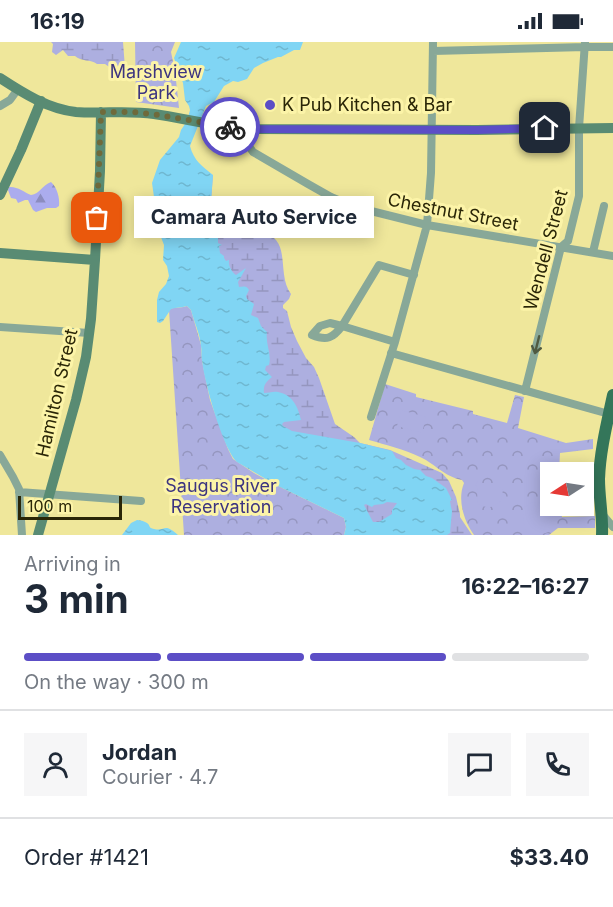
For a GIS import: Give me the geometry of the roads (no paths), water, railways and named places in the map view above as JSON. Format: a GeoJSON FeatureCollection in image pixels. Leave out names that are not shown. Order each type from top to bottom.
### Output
{"type":"FeatureCollection","features":[{"type":"Feature","properties":{"kind":"main road"},"geometry":{"type":"LineString","coordinates":[[0,78],[41,101],[66,110],[144,113],[247,129],[613,128]]}},
{"type":"Feature","properties":{"kind":"main road"},"geometry":{"type":"LineString","coordinates":[[1,189],[21,150],[41,101]]}},
{"type":"Feature","properties":{"kind":"main road","name":"Hamilton Street"},"geometry":{"type":"LineString","coordinates":[[38,535],[76,400],[89,333],[100,171],[101,112]]}},
{"type":"Feature","properties":{"kind":"main road"},"geometry":{"type":"LineString","coordinates":[[0,253],[95,260]]}},
{"type":"Feature","properties":{"kind":"main road"},"geometry":{"type":"LineString","coordinates":[[602,535],[599,480],[601,454],[613,396]]}},
{"type":"Feature","properties":{"kind":"street"},"geometry":{"type":"LineString","coordinates":[[371,417],[395,342],[426,225],[431,173],[433,42]]}},
{"type":"Feature","properties":{"kind":"street"},"geometry":{"type":"LineString","coordinates":[[433,51],[585,44],[613,47]]}},
{"type":"Feature","properties":{"kind":"street","name":"Wendell Street"},"geometry":{"type":"LineString","coordinates":[[525,391],[561,247],[568,241],[579,196],[579,128],[585,44]]}},
{"type":"Feature","properties":{"kind":"street"},"geometry":{"type":"LineString","coordinates":[[0,106],[10,100],[18,89]]}},
{"type":"Feature","properties":{"kind":"street","name":"Chestnut Street"},"geometry":{"type":"LineString","coordinates":[[247,129],[247,142],[251,150],[323,193],[355,207],[426,225],[613,256]]}},
{"type":"Feature","properties":{"kind":"street"},"geometry":{"type":"LineString","coordinates":[[593,252],[604,206]]}},
{"type":"Feature","properties":{"kind":"street"},"geometry":{"type":"LineString","coordinates":[[395,342],[342,326],[379,265],[414,275]]}},
{"type":"Feature","properties":{"kind":"street"},"geometry":{"type":"LineString","coordinates":[[0,327],[89,333]]}},
{"type":"Feature","properties":{"kind":"street"},"geometry":{"type":"LineString","coordinates":[[391,353],[609,414]]}},
{"type":"Feature","properties":{"kind":"street"},"geometry":{"type":"LineString","coordinates":[[0,455],[19,492],[22,535]]}},
{"type":"Feature","properties":{"kind":"street"},"geometry":{"type":"LineString","coordinates":[[19,492],[141,501]]}},
{"type":"Feature","properties":{"kind":"street"},"geometry":{"type":"LineString","coordinates":[[602,514],[613,527]]}},
{"type":"Feature","properties":{"kind":"water"},"geometry":{"type":"Polygon","coordinates":[[[181,42],[303,42],[300,50],[294,50],[263,63],[254,68],[247,79],[233,81],[224,86],[214,102],[206,106],[190,146],[196,159],[213,175],[208,214],[218,237],[218,243],[222,245],[219,246],[220,253],[226,261],[229,260],[232,271],[236,275],[246,268],[238,282],[239,287],[246,287],[249,290],[247,299],[254,304],[251,315],[258,318],[261,326],[267,332],[270,361],[265,370],[272,377],[265,384],[264,393],[276,392],[288,396],[298,411],[301,420],[284,422],[283,426],[292,431],[392,451],[396,458],[406,465],[420,470],[446,488],[452,500],[450,501],[452,511],[450,533],[447,535],[344,535],[346,527],[344,518],[276,485],[237,462],[232,455],[220,430],[210,398],[199,337],[191,310],[187,306],[171,309],[163,321],[157,322],[159,292],[169,276],[163,260],[164,245],[159,232],[152,183],[160,160],[179,137],[190,110],[185,100],[183,83],[174,58],[181,42]],[[387,502],[372,507],[364,505],[373,522],[379,522],[392,514],[397,503],[387,502]]]}},
{"type":"Feature","properties":{"kind":"water"},"geometry":{"type":"Polygon","coordinates":[[[137,520],[146,522],[152,529],[167,528],[178,535],[122,535],[131,523],[137,520]]]}},
{"type":"Feature","properties":{"kind":"place","name":"K Pub Kitchen & Bar"},"geometry":{"type":"Point","coordinates":[270,105]}},
{"type":"Feature","properties":{"kind":"place","name":"Camara Auto Service"},"geometry":{"type":"Point","coordinates":[97,218]}},
{"type":"Feature","properties":{"kind":"park label","name":"Marshview Park"},"geometry":{"type":"Point","coordinates":[156,82]}},
{"type":"Feature","properties":{"kind":"park label","name":"Saugus River Reservation"},"geometry":{"type":"Point","coordinates":[221,496]}}]}
